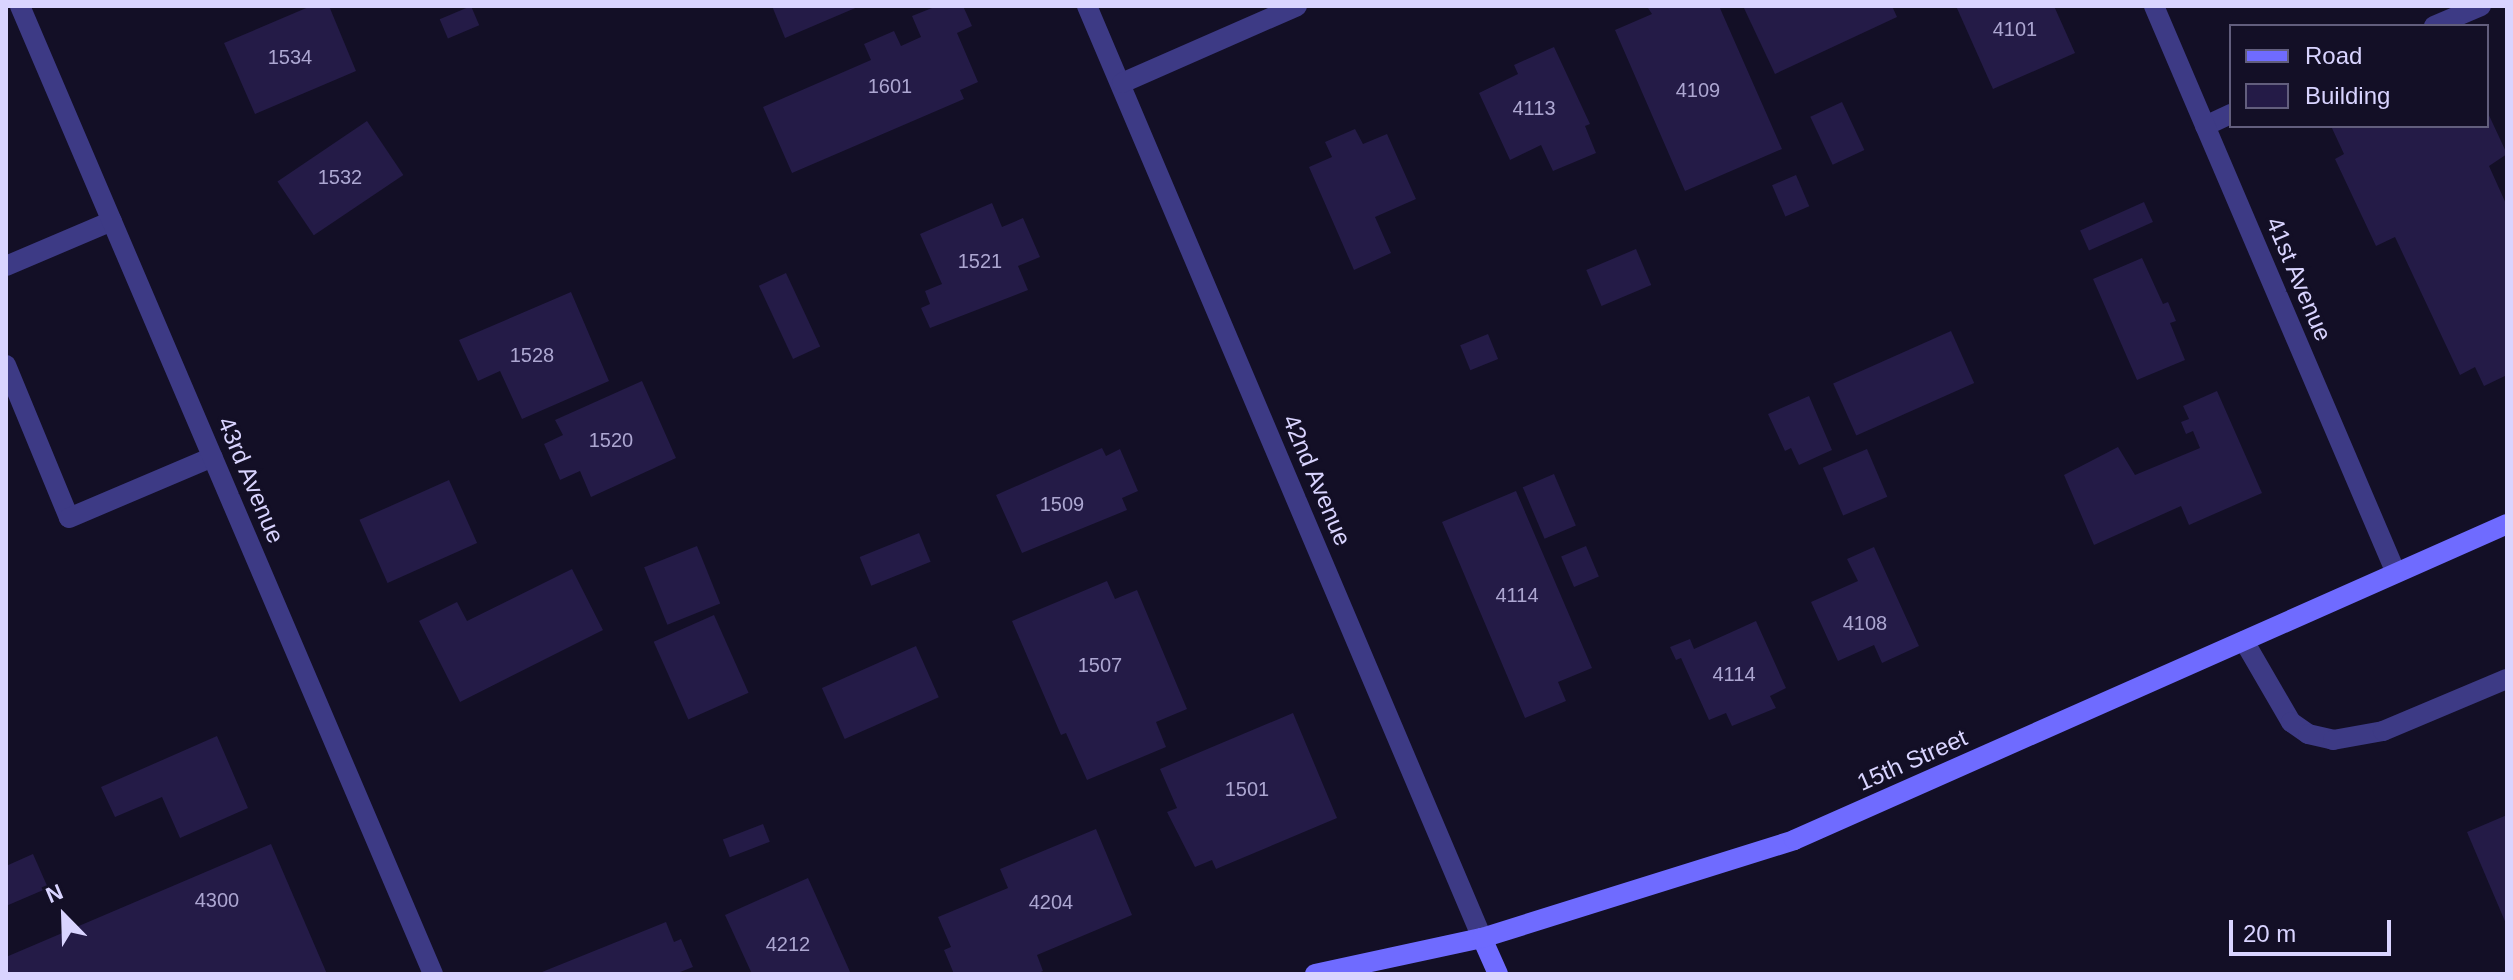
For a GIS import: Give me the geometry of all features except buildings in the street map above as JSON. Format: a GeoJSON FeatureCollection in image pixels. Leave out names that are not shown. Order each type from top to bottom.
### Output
{"type":"FeatureCollection","features":[{"type":"Feature","properties":{"kind":"main road","name":"15th Street"},"geometry":{"type":"LineString","coordinates":[[1315,974],[1482,938],[1794,840],[2507,524]]}},
{"type":"Feature","properties":{"kind":"main road","name":"42nd Avenue"},"geometry":{"type":"LineString","coordinates":[[1482,938],[1498,974]]}},
{"type":"Feature","properties":{"kind":"street","name":"43rd Avenue"},"geometry":{"type":"LineString","coordinates":[[20,6],[433,974]]}},
{"type":"Feature","properties":{"kind":"street","name":"42nd Avenue"},"geometry":{"type":"LineString","coordinates":[[1087,6],[1482,938]]}},
{"type":"Feature","properties":{"kind":"street"},"geometry":{"type":"LineString","coordinates":[[1122,83],[1297,6]]}},
{"type":"Feature","properties":{"kind":"street","name":"41st Avenue"},"geometry":{"type":"LineString","coordinates":[[2154,6],[2396,573]]}},
{"type":"Feature","properties":{"kind":"street"},"geometry":{"type":"LineString","coordinates":[[2439,24],[2481,6]]}},
{"type":"Feature","properties":{"kind":"street"},"geometry":{"type":"LineString","coordinates":[[2205,126],[2229,115]]}},
{"type":"Feature","properties":{"kind":"street"},"geometry":{"type":"LineString","coordinates":[[6,266],[112,221]]}},
{"type":"Feature","properties":{"kind":"street"},"geometry":{"type":"LineString","coordinates":[[6,365],[69,518],[213,457]]}},
{"type":"Feature","properties":{"kind":"street"},"geometry":{"type":"LineString","coordinates":[[2244,641],[2291,722],[2308,734],[2333,740],[2383,731],[2507,679]]}}]}
